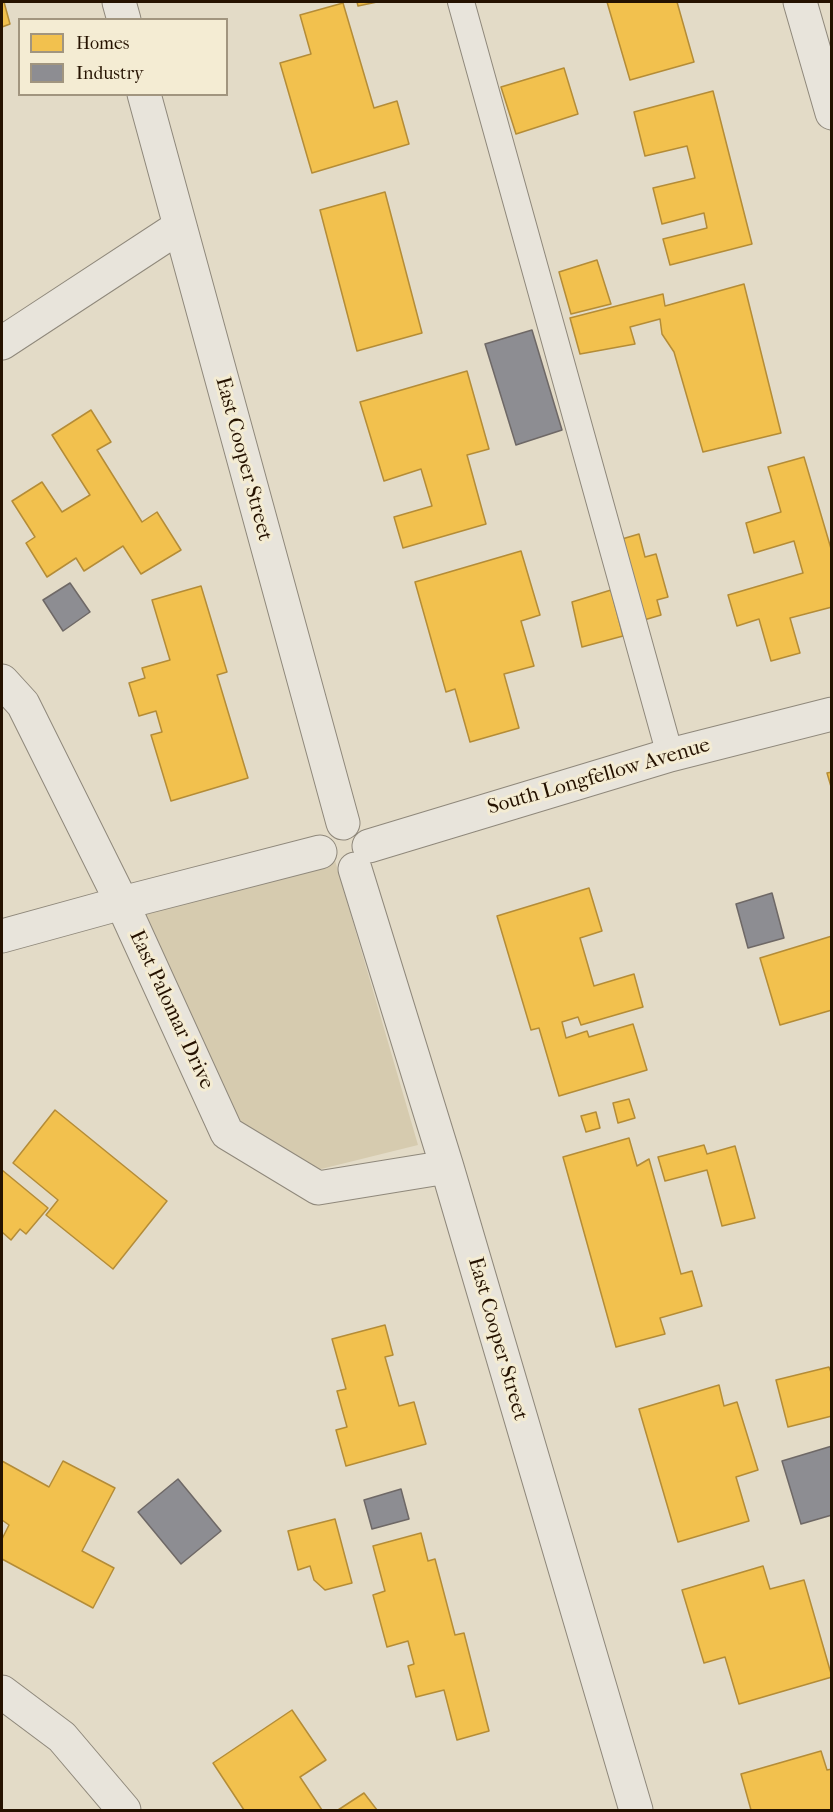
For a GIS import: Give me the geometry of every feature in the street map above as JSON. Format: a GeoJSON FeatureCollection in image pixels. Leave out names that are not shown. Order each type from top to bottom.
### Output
{"type":"FeatureCollection","features":[{"type":"Feature","properties":{"kind":"street"},"geometry":{"type":"LineString","coordinates":[[119,2],[123,18]]}},
{"type":"Feature","properties":{"kind":"street"},"geometry":{"type":"LineString","coordinates":[[800,2],[831,113]]}},
{"type":"Feature","properties":{"kind":"street","name":"East Cooper Street"},"geometry":{"type":"LineString","coordinates":[[145,96],[344,823]]}},
{"type":"Feature","properties":{"kind":"street"},"geometry":{"type":"LineString","coordinates":[[2,343],[179,227]]}},
{"type":"Feature","properties":{"kind":"street","name":"East Palomar Drive"},"geometry":{"type":"LineString","coordinates":[[2,681],[24,704],[122,903],[227,1133],[318,1188],[447,1167]]}},
{"type":"Feature","properties":{"kind":"street","name":"South Longfellow Avenue"},"geometry":{"type":"LineString","coordinates":[[362,858],[670,755],[831,714]]}},
{"type":"Feature","properties":{"kind":"street"},"geometry":{"type":"LineString","coordinates":[[344,823],[360,828],[365,834],[362,858],[340,872],[326,864],[320,852],[320,840],[331,826],[344,823]]}},
{"type":"Feature","properties":{"kind":"street"},"geometry":{"type":"LineString","coordinates":[[2,936],[320,852]]}},
{"type":"Feature","properties":{"kind":"street","name":"East Cooper Street"},"geometry":{"type":"LineString","coordinates":[[362,858],[447,1167],[636,1810]]}},
{"type":"Feature","properties":{"kind":"street"},"geometry":{"type":"LineString","coordinates":[[2,1692],[62,1737],[124,1810]]}},
{"type":"Feature","properties":{"kind":"lane"},"geometry":{"type":"LineString","coordinates":[[461,2],[670,755]]}},
{"type":"Feature","properties":{"kind":"shaded area"},"geometry":{"type":"Polygon","coordinates":[[[334,857],[418,1145],[317,1170],[234,1122],[135,913],[334,857]]]}},
{"type":"Feature","properties":{"kind":"building: Homes"},"geometry":{"type":"Polygon","coordinates":[[[2,2],[4,2],[10,24],[2,27],[2,2]]]}},
{"type":"Feature","properties":{"kind":"building: Homes"},"geometry":{"type":"Polygon","coordinates":[[[357,2],[377,2],[358,6],[357,2]]]}},
{"type":"Feature","properties":{"kind":"building: Homes"},"geometry":{"type":"Polygon","coordinates":[[[607,2],[677,2],[694,62],[630,80],[607,2]]]}},
{"type":"Feature","properties":{"kind":"building: Homes"},"geometry":{"type":"Polygon","coordinates":[[[343,3],[374,108],[397,101],[409,144],[312,173],[280,63],[311,54],[300,15],[343,3]]]}},
{"type":"Feature","properties":{"kind":"building: Homes"},"geometry":{"type":"Polygon","coordinates":[[[564,68],[578,114],[516,134],[501,87],[564,68]]]}},
{"type":"Feature","properties":{"kind":"building: Homes"},"geometry":{"type":"Polygon","coordinates":[[[713,91],[752,244],[670,265],[663,239],[707,228],[704,213],[662,224],[653,188],[695,178],[687,146],[645,156],[634,112],[713,91]]]}},
{"type":"Feature","properties":{"kind":"building: Homes"},"geometry":{"type":"Polygon","coordinates":[[[385,192],[422,333],[357,351],[320,210],[385,192]]]}},
{"type":"Feature","properties":{"kind":"building: Homes"},"geometry":{"type":"Polygon","coordinates":[[[597,260],[611,304],[571,314],[559,272],[597,260]]]}},
{"type":"Feature","properties":{"kind":"building: Homes"},"geometry":{"type":"Polygon","coordinates":[[[744,284],[781,433],[703,452],[674,352],[662,334],[660,319],[630,327],[635,344],[580,354],[570,318],[663,294],[665,306],[744,284]]]}},
{"type":"Feature","properties":{"kind":"building: Homes"},"geometry":{"type":"Polygon","coordinates":[[[467,371],[489,449],[467,455],[486,524],[403,548],[394,517],[432,506],[421,469],[384,481],[360,402],[467,371]]]}},
{"type":"Feature","properties":{"kind":"building: Homes"},"geometry":{"type":"Polygon","coordinates":[[[91,410],[111,442],[97,450],[142,522],[157,512],[181,550],[141,574],[123,546],[84,571],[76,558],[47,577],[26,543],[35,537],[12,501],[42,482],[62,512],[90,495],[52,435],[91,410]]]}},
{"type":"Feature","properties":{"kind":"building: Homes"},"geometry":{"type":"Polygon","coordinates":[[[804,457],[832,552],[832,607],[790,618],[800,653],[771,661],[759,619],[737,626],[728,595],[803,573],[794,541],[754,553],[746,523],[781,512],[768,467],[804,457]]]}},
{"type":"Feature","properties":{"kind":"building: Homes"},"geometry":{"type":"Polygon","coordinates":[[[639,534],[645,557],[656,554],[668,597],[657,600],[661,615],[644,620],[622,539],[639,534]]]}},
{"type":"Feature","properties":{"kind":"building: Homes"},"geometry":{"type":"Polygon","coordinates":[[[521,551],[540,615],[521,621],[534,666],[504,674],[519,728],[470,742],[455,689],[446,692],[415,582],[521,551]]]}},
{"type":"Feature","properties":{"kind":"building: Homes"},"geometry":{"type":"Polygon","coordinates":[[[201,586],[227,672],[217,675],[248,778],[171,801],[151,735],[162,732],[156,711],[139,716],[129,683],[145,678],[142,668],[170,660],[152,600],[201,586]]]}},
{"type":"Feature","properties":{"kind":"building: Homes"},"geometry":{"type":"Polygon","coordinates":[[[611,590],[623,636],[582,647],[572,602],[611,590]]]}},
{"type":"Feature","properties":{"kind":"building: Homes"},"geometry":{"type":"Polygon","coordinates":[[[832,772],[832,790],[827,773],[832,772]]]}},
{"type":"Feature","properties":{"kind":"building: Homes"},"geometry":{"type":"Polygon","coordinates":[[[589,888],[602,931],[580,938],[594,986],[634,974],[643,1007],[581,1025],[578,1017],[562,1022],[566,1038],[587,1031],[589,1037],[633,1024],[647,1070],[559,1096],[539,1028],[531,1030],[497,916],[589,888]]]}},
{"type":"Feature","properties":{"kind":"building: Homes"},"geometry":{"type":"Polygon","coordinates":[[[832,936],[832,1010],[780,1025],[760,958],[832,936]]]}},
{"type":"Feature","properties":{"kind":"building: Homes"},"geometry":{"type":"Polygon","coordinates":[[[629,1099],[635,1118],[618,1123],[613,1103],[629,1099]]]}},
{"type":"Feature","properties":{"kind":"building: Homes"},"geometry":{"type":"Polygon","coordinates":[[[55,1110],[167,1201],[113,1269],[46,1215],[58,1200],[13,1163],[55,1110]]]}},
{"type":"Feature","properties":{"kind":"building: Homes"},"geometry":{"type":"Polygon","coordinates":[[[596,1112],[600,1128],[586,1132],[581,1116],[596,1112]]]}},
{"type":"Feature","properties":{"kind":"building: Homes"},"geometry":{"type":"Polygon","coordinates":[[[629,1138],[637,1166],[649,1159],[681,1274],[692,1271],[702,1306],[660,1318],[665,1334],[616,1347],[563,1157],[629,1138]]]}},
{"type":"Feature","properties":{"kind":"building: Homes"},"geometry":{"type":"Polygon","coordinates":[[[704,1145],[707,1154],[735,1146],[755,1218],[722,1226],[707,1170],[665,1181],[658,1157],[704,1145]]]}},
{"type":"Feature","properties":{"kind":"building: Homes"},"geometry":{"type":"Polygon","coordinates":[[[2,1170],[48,1208],[26,1234],[20,1229],[11,1240],[2,1232],[2,1170]]]}},
{"type":"Feature","properties":{"kind":"building: Homes"},"geometry":{"type":"Polygon","coordinates":[[[385,1325],[393,1355],[385,1357],[399,1406],[414,1402],[426,1444],[346,1466],[336,1430],[347,1427],[337,1391],[346,1389],[332,1339],[385,1325]]]}},
{"type":"Feature","properties":{"kind":"building: Homes"},"geometry":{"type":"Polygon","coordinates":[[[829,1367],[832,1375],[832,1416],[788,1427],[776,1380],[829,1367]]]}},
{"type":"Feature","properties":{"kind":"building: Homes"},"geometry":{"type":"Polygon","coordinates":[[[719,1385],[724,1406],[737,1402],[758,1470],[736,1477],[749,1521],[678,1542],[639,1409],[719,1385]]]}},
{"type":"Feature","properties":{"kind":"building: Homes"},"geometry":{"type":"Polygon","coordinates":[[[2,1461],[49,1487],[63,1461],[115,1488],[82,1551],[114,1568],[93,1608],[2,1559],[2,1539],[9,1525],[2,1520],[2,1461]]]}},
{"type":"Feature","properties":{"kind":"building: Homes"},"geometry":{"type":"Polygon","coordinates":[[[335,1519],[352,1583],[325,1590],[314,1580],[310,1566],[298,1570],[288,1531],[335,1519]]]}},
{"type":"Feature","properties":{"kind":"building: Homes"},"geometry":{"type":"Polygon","coordinates":[[[421,1533],[428,1561],[435,1559],[455,1635],[464,1633],[489,1731],[457,1740],[444,1690],[416,1697],[408,1666],[414,1664],[408,1641],[387,1647],[373,1595],[385,1591],[373,1546],[421,1533]]]}},
{"type":"Feature","properties":{"kind":"building: Homes"},"geometry":{"type":"Polygon","coordinates":[[[763,1566],[770,1589],[804,1580],[832,1677],[739,1704],[725,1657],[704,1663],[682,1590],[763,1566]]]}},
{"type":"Feature","properties":{"kind":"building: Homes"},"geometry":{"type":"Polygon","coordinates":[[[292,1710],[326,1760],[300,1777],[322,1810],[244,1810],[213,1763],[292,1710]]]}},
{"type":"Feature","properties":{"kind":"building: Homes"},"geometry":{"type":"Polygon","coordinates":[[[821,1751],[827,1770],[832,1769],[832,1810],[751,1810],[741,1774],[821,1751]]]}},
{"type":"Feature","properties":{"kind":"building: Homes"},"geometry":{"type":"Polygon","coordinates":[[[364,1793],[377,1810],[338,1810],[364,1793]]]}},
{"type":"Feature","properties":{"kind":"building: Industry"},"geometry":{"type":"Polygon","coordinates":[[[532,330],[562,430],[516,445],[485,344],[532,330]]]}},
{"type":"Feature","properties":{"kind":"building: Industry"},"geometry":{"type":"Polygon","coordinates":[[[70,583],[90,612],[63,631],[43,600],[70,583]]]}},
{"type":"Feature","properties":{"kind":"building: Industry"},"geometry":{"type":"Polygon","coordinates":[[[772,893],[784,938],[748,948],[736,904],[772,893]]]}},
{"type":"Feature","properties":{"kind":"building: Industry"},"geometry":{"type":"Polygon","coordinates":[[[832,1446],[832,1515],[801,1524],[782,1461],[832,1446]]]}},
{"type":"Feature","properties":{"kind":"building: Industry"},"geometry":{"type":"Polygon","coordinates":[[[178,1479],[221,1531],[181,1564],[138,1512],[178,1479]]]}},
{"type":"Feature","properties":{"kind":"building: Industry"},"geometry":{"type":"Polygon","coordinates":[[[401,1489],[409,1519],[372,1529],[364,1500],[401,1489]]]}}]}
